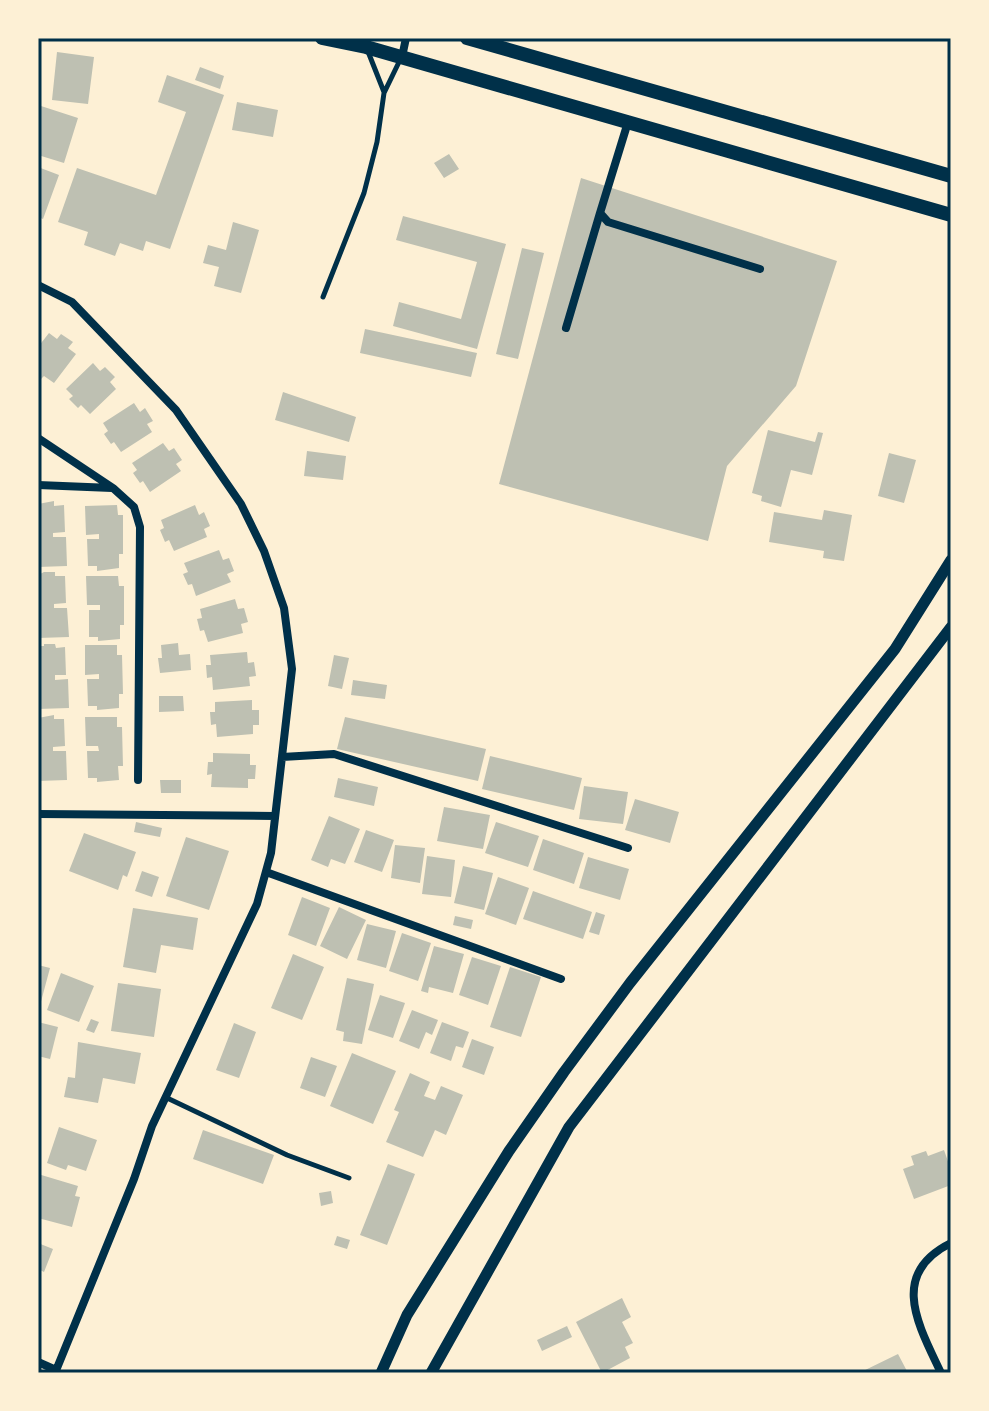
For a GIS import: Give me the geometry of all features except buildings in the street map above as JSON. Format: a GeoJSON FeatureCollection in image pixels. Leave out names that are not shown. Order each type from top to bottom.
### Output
{"type":"FeatureCollection","features":[{"type":"Feature","properties":{"kind":"main road"},"geometry":{"type":"LineString","coordinates":[[322,38],[367,42],[402,57],[951,215]]}},
{"type":"Feature","properties":{"kind":"main road"},"geometry":{"type":"LineString","coordinates":[[467,38],[951,176]]}},
{"type":"Feature","properties":{"kind":"street"},"geometry":{"type":"LineString","coordinates":[[402,57],[406,38]]}},
{"type":"Feature","properties":{"kind":"street"},"geometry":{"type":"LineString","coordinates":[[566,328],[628,122]]}},
{"type":"Feature","properties":{"kind":"street"},"geometry":{"type":"LineString","coordinates":[[600,213],[608,222],[760,269]]}},
{"type":"Feature","properties":{"kind":"street"},"geometry":{"type":"LineString","coordinates":[[38,285],[72,302],[166,400],[241,504],[264,551],[284,608],[292,669],[271,853],[257,904],[165,1097],[56,1372],[38,1362]]}},
{"type":"Feature","properties":{"kind":"street"},"geometry":{"type":"LineString","coordinates":[[38,438],[113,488],[134,507],[140,527],[138,780]]}},
{"type":"Feature","properties":{"kind":"street"},"geometry":{"type":"LineString","coordinates":[[38,485],[113,488]]}},
{"type":"Feature","properties":{"kind":"street"},"geometry":{"type":"LineString","coordinates":[[381,1373],[407,1315],[509,1151],[564,1072],[630,983],[895,649],[951,560]]}},
{"type":"Feature","properties":{"kind":"street"},"geometry":{"type":"LineString","coordinates":[[431,1373],[569,1127],[951,627]]}},
{"type":"Feature","properties":{"kind":"street"},"geometry":{"type":"LineString","coordinates":[[282,757],[334,754],[628,848]]}},
{"type":"Feature","properties":{"kind":"street"},"geometry":{"type":"LineString","coordinates":[[38,814],[275,816]]}},
{"type":"Feature","properties":{"kind":"street"},"geometry":{"type":"LineString","coordinates":[[266,872],[561,979]]}},
{"type":"Feature","properties":{"kind":"street"},"geometry":{"type":"LineString","coordinates":[[941,1373],[920,1329],[913,1292],[918,1271],[926,1261],[951,1243]]}},
{"type":"Feature","properties":{"kind":"lane"},"geometry":{"type":"LineString","coordinates":[[367,42],[384,93]]}},
{"type":"Feature","properties":{"kind":"lane"},"geometry":{"type":"LineString","coordinates":[[323,297],[364,193],[377,142],[384,93],[402,57]]}},
{"type":"Feature","properties":{"kind":"lane"},"geometry":{"type":"LineString","coordinates":[[165,1097],[287,1155],[349,1178]]}}]}
